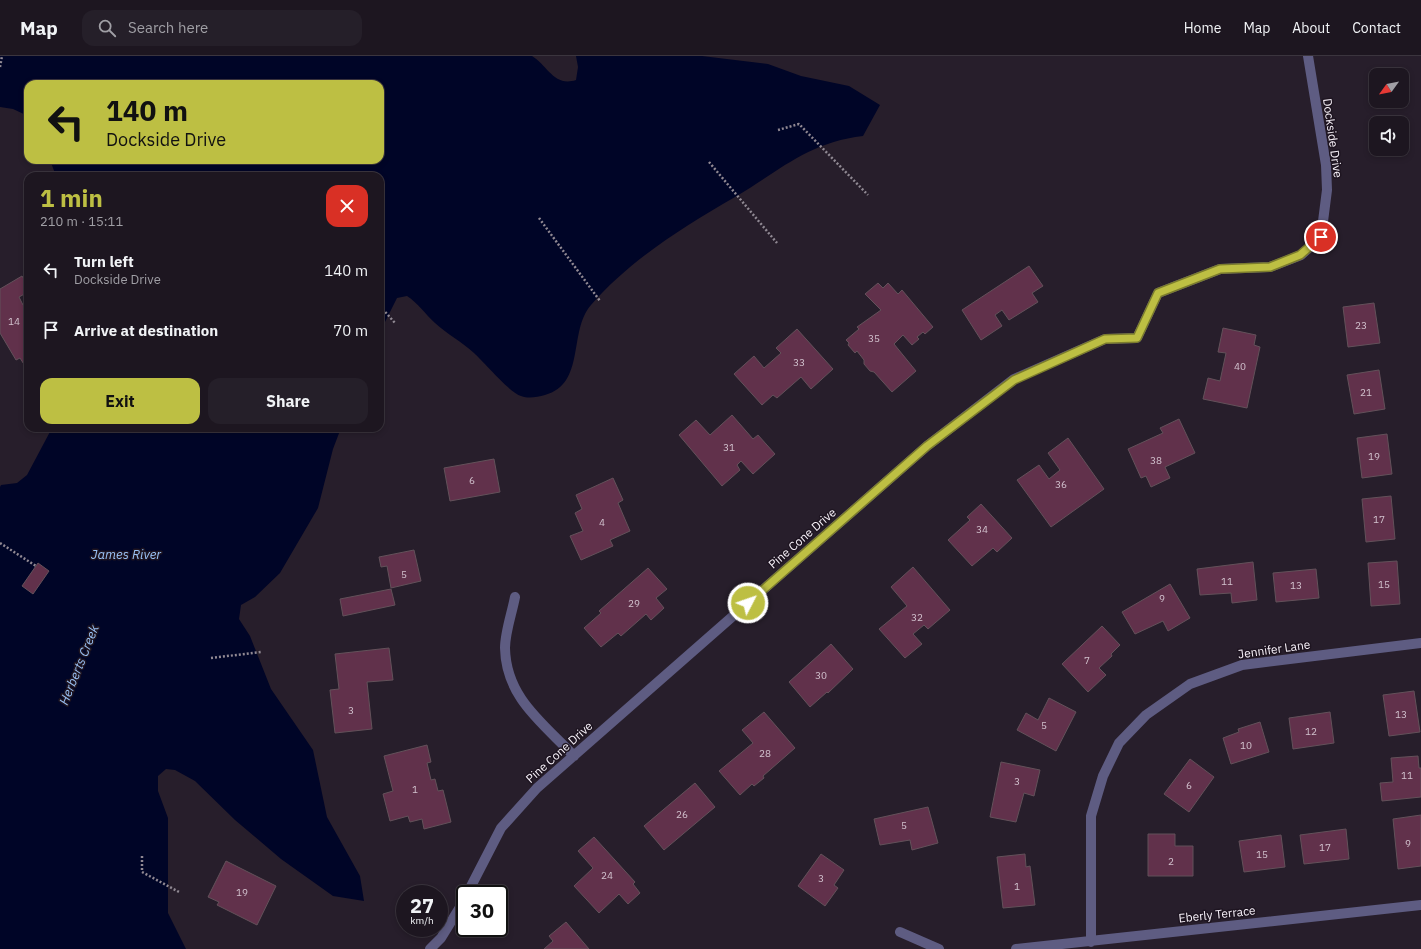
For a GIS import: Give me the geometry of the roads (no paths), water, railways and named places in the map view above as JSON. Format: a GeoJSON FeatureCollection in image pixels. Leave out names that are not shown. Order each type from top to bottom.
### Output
{"type":"FeatureCollection","features":[{"type":"Feature","properties":{"kind":"street","name":"Dockside Drive"},"geometry":{"type":"LineString","coordinates":[[1137,338],[1158,293],[1220,269],[1270,267],[1300,255],[1321,237],[1327,190],[1326,164],[1308,56]]}},
{"type":"Feature","properties":{"kind":"street","name":"Pine Cone Drive"},"geometry":{"type":"LineString","coordinates":[[472,885],[501,828],[537,788],[927,446],[1014,380],[1105,339],[1137,338]]}},
{"type":"Feature","properties":{"kind":"street"},"geometry":{"type":"LineString","coordinates":[[515,597],[505,647],[508,674],[523,703],[574,756]]}},
{"type":"Feature","properties":{"kind":"street","name":"Jennifer Lane"},"geometry":{"type":"LineString","coordinates":[[1092,942],[1092,816],[1103,776],[1119,743],[1146,715],[1190,684],[1242,665],[1421,643]]}},
{"type":"Feature","properties":{"kind":"street","name":"Eberly Terrace"},"geometry":{"type":"LineString","coordinates":[[1016,949],[1092,942],[1421,905]]}},
{"type":"Feature","properties":{"kind":"street"},"geometry":{"type":"LineString","coordinates":[[430,949],[441,938],[456,914]]}},
{"type":"Feature","properties":{"kind":"street"},"geometry":{"type":"LineString","coordinates":[[900,932],[939,949]]}},
{"type":"Feature","properties":{"kind":"water"},"geometry":{"type":"Polygon","coordinates":[[[0,56],[532,56],[557,78],[562,81],[568,81],[576,80],[578,67],[576,56],[702,56],[768,64],[801,76],[849,86],[880,105],[863,136],[826,144],[795,159],[677,232],[623,273],[591,305],[584,316],[580,328],[572,369],[566,380],[558,389],[536,397],[527,397],[516,394],[474,353],[431,320],[415,302],[407,296],[397,298],[384,324],[384,172],[54,172],[52,164],[384,164],[384,80],[24,80],[24,114],[13,109],[0,107],[0,56]]]}},
{"type":"Feature","properties":{"kind":"water","name":"James River"},"geometry":{"type":"Polygon","coordinates":[[[50,432],[339,432],[333,449],[318,508],[280,573],[255,597],[241,605],[239,619],[250,636],[271,689],[313,750],[327,817],[360,876],[364,901],[333,896],[281,859],[235,820],[195,781],[175,770],[166,769],[158,776],[158,791],[168,818],[168,913],[186,949],[0,949],[0,487],[1,485],[17,483],[27,475],[50,432]]]}},
{"type":"Feature","properties":{"kind":"water label","name":"Herberts Creek"},"geometry":{"type":"Point","coordinates":[79,665]}}]}
